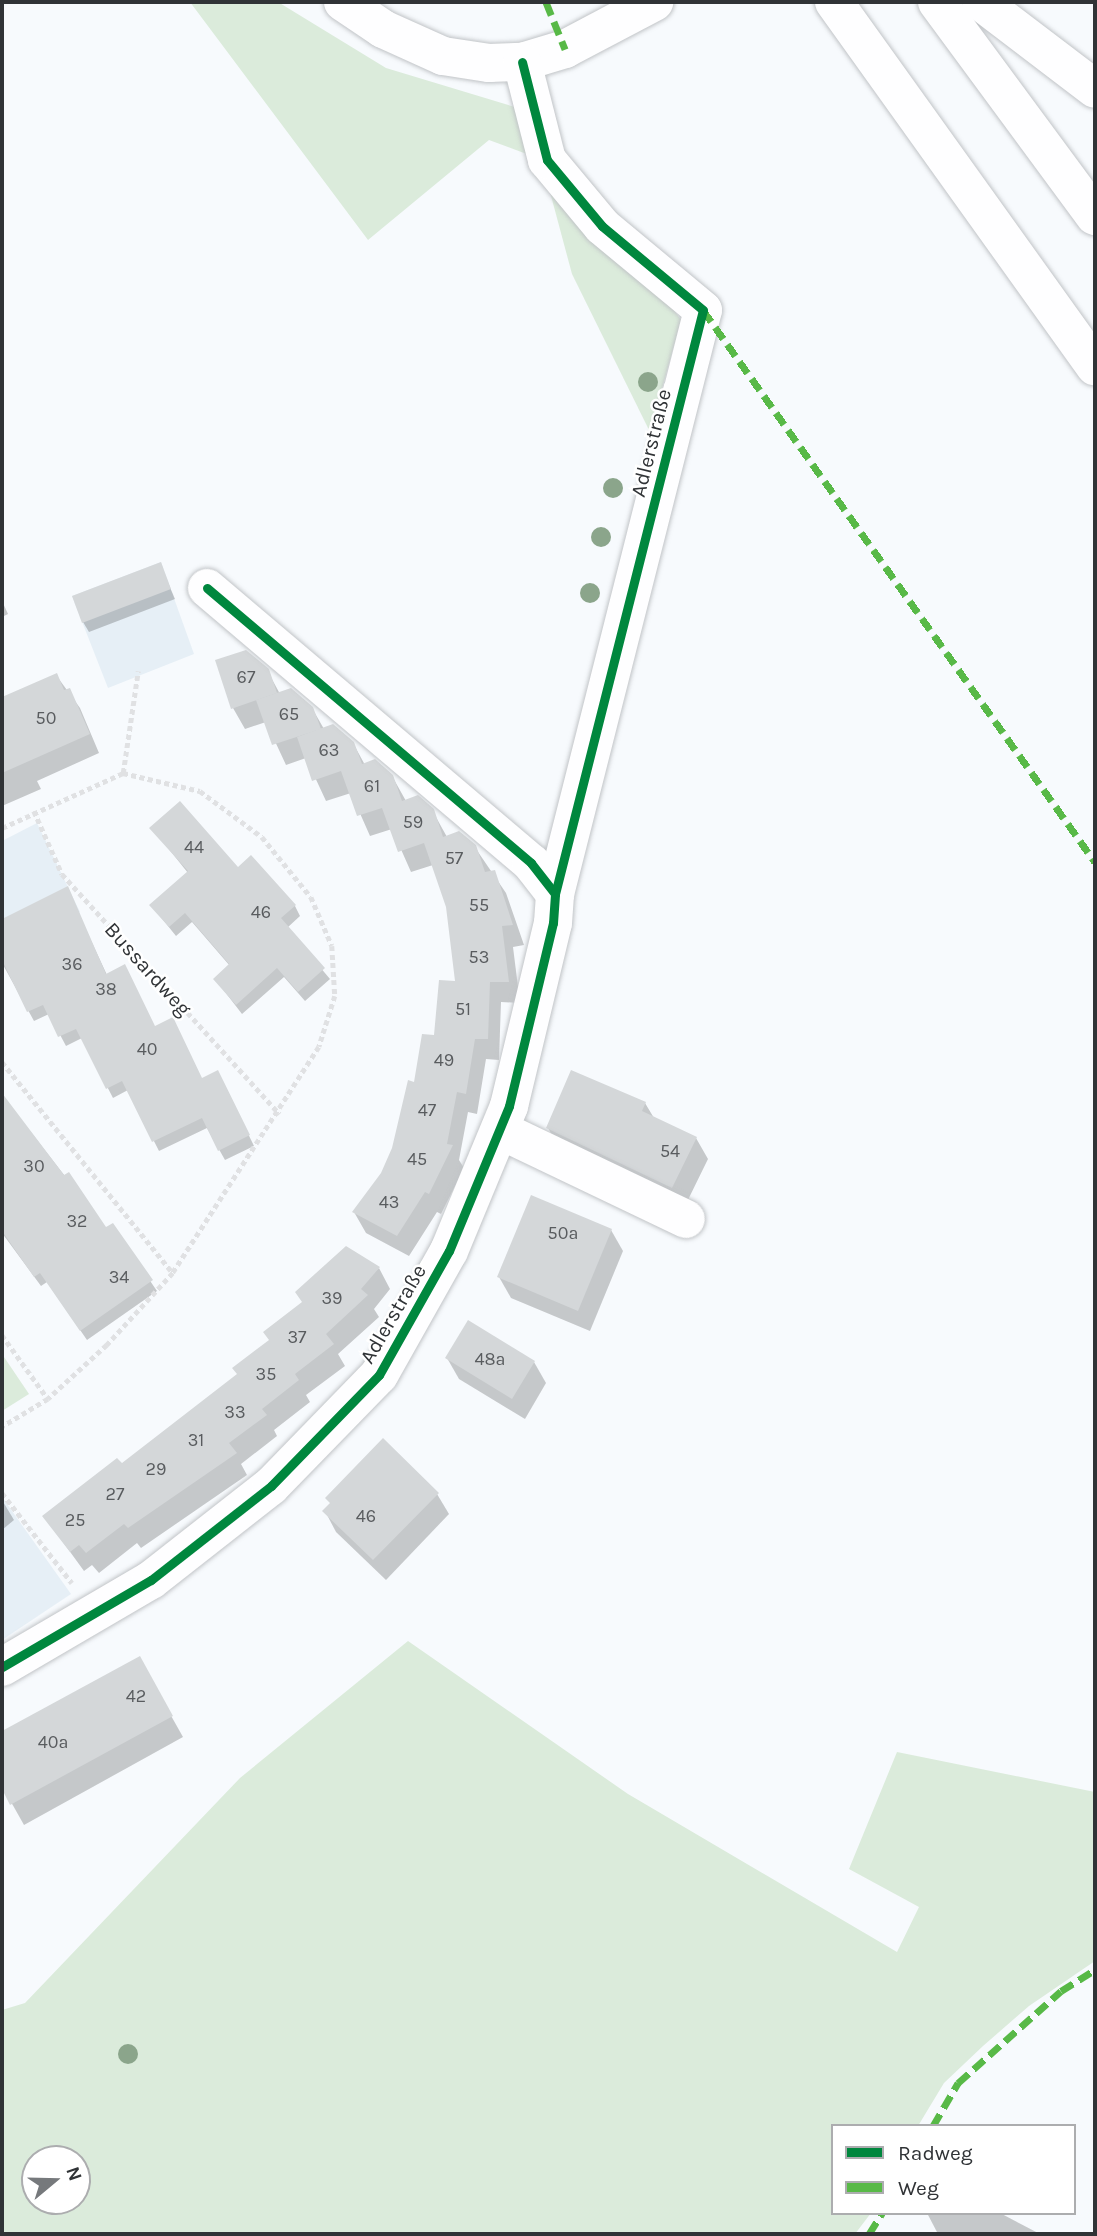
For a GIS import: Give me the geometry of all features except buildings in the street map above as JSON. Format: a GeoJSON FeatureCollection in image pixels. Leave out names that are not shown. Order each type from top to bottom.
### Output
{"type":"FeatureCollection","features":[{"type":"Feature","properties":{"kind":"main road"},"geometry":{"type":"LineString","coordinates":[[343,2],[383,29],[443,56],[489,63],[522,62],[565,49],[640,11]]}},
{"type":"Feature","properties":{"kind":"main road"},"geometry":{"type":"LineString","coordinates":[[834,2],[1095,366]]}},
{"type":"Feature","properties":{"kind":"main road"},"geometry":{"type":"LineString","coordinates":[[937,2],[1095,216]]}},
{"type":"Feature","properties":{"kind":"main road"},"geometry":{"type":"LineString","coordinates":[[981,2],[1095,89]]}},
{"type":"Feature","properties":{"kind":"main road","name":"Adlerstraße"},"geometry":{"type":"LineString","coordinates":[[2,1667],[151,1580],[271,1486],[379,1375],[449,1251],[500,1130],[553,923],[555,894],[703,310],[602,226],[547,160],[522,62]]}},
{"type":"Feature","properties":{"kind":"main road"},"geometry":{"type":"LineString","coordinates":[[207,588],[531,863],[555,894]]}},
{"type":"Feature","properties":{"kind":"main road"},"geometry":{"type":"LineString","coordinates":[[500,1130],[686,1219]]}},
{"type":"Feature","properties":{"kind":"path"},"geometry":{"type":"LineString","coordinates":[[123,773],[138,671]]}},
{"type":"Feature","properties":{"kind":"path"},"geometry":{"type":"LineString","coordinates":[[2,828],[34,811],[123,773],[200,791],[261,836],[311,897],[332,946],[335,996],[319,1047],[280,1114],[173,1273],[107,1345],[48,1399],[2,1427]]}},
{"type":"Feature","properties":{"kind":"path"},"geometry":{"type":"LineString","coordinates":[[2,1062],[173,1273]]}},
{"type":"Feature","properties":{"kind":"path"},"geometry":{"type":"LineString","coordinates":[[2,1335],[48,1399]]}},
{"type":"Feature","properties":{"kind":"path"},"geometry":{"type":"LineString","coordinates":[[2,1493],[95,1613]]}},
{"type":"Feature","properties":{"kind":"shaded area"},"geometry":{"type":"Polygon","coordinates":[[[161,562],[194,654],[108,688],[72,596],[161,562]]]}},
{"type":"Feature","properties":{"kind":"shaded area"},"geometry":{"type":"Polygon","coordinates":[[[37,823],[80,912],[2,950],[2,841],[37,823]]]}},
{"type":"Feature","properties":{"kind":"shaded area"},"geometry":{"type":"Polygon","coordinates":[[[2,1497],[71,1594],[2,1640],[2,1497]]]}},
{"type":"Feature","properties":{"kind":"green space"},"geometry":{"type":"Polygon","coordinates":[[[190,2],[278,2],[386,68],[515,107],[532,156],[489,140],[368,240],[190,2]]]}},
{"type":"Feature","properties":{"kind":"green space"},"geometry":{"type":"Polygon","coordinates":[[[550,192],[661,292],[681,320],[650,432],[572,274],[550,192]]]}},
{"type":"Feature","properties":{"kind":"green space"},"geometry":{"type":"Polygon","coordinates":[[[2,1354],[29,1394],[2,1411],[2,1354]]]}},
{"type":"Feature","properties":{"kind":"green space"},"geometry":{"type":"Polygon","coordinates":[[[408,1641],[628,1794],[897,1952],[919,1907],[849,1869],[897,1752],[1095,1792],[1095,1961],[1029,2006],[983,2046],[944,2083],[919,2124],[831,2124],[831,2215],[869,2215],[855,2234],[2,2234],[2,2010],[25,2003],[240,1778],[408,1641]]]}},
{"type":"Feature","properties":{"kind":"marked path"},"geometry":{"type":"LineString","coordinates":[[546,2],[565,49]]}},
{"type":"Feature","properties":{"kind":"marked path"},"geometry":{"type":"LineString","coordinates":[[703,310],[1095,862]]}},
{"type":"Feature","properties":{"kind":"marked path"},"geometry":{"type":"LineString","coordinates":[[934,2124],[958,2083],[1061,1991],[1095,1970]]}},
{"type":"Feature","properties":{"kind":"marked path"},"geometry":{"type":"LineString","coordinates":[[869,2234],[881,2215]]}},
{"type":"Feature","properties":{"kind":"cycle path"},"geometry":{"type":"LineString","coordinates":[[2,1667],[151,1580],[271,1486],[379,1375],[449,1251],[509,1106],[553,923],[555,894],[703,310],[602,226],[547,160],[522,62]]}},
{"type":"Feature","properties":{"kind":"cycle path"},"geometry":{"type":"LineString","coordinates":[[207,588],[531,863],[555,894]]}}]}
